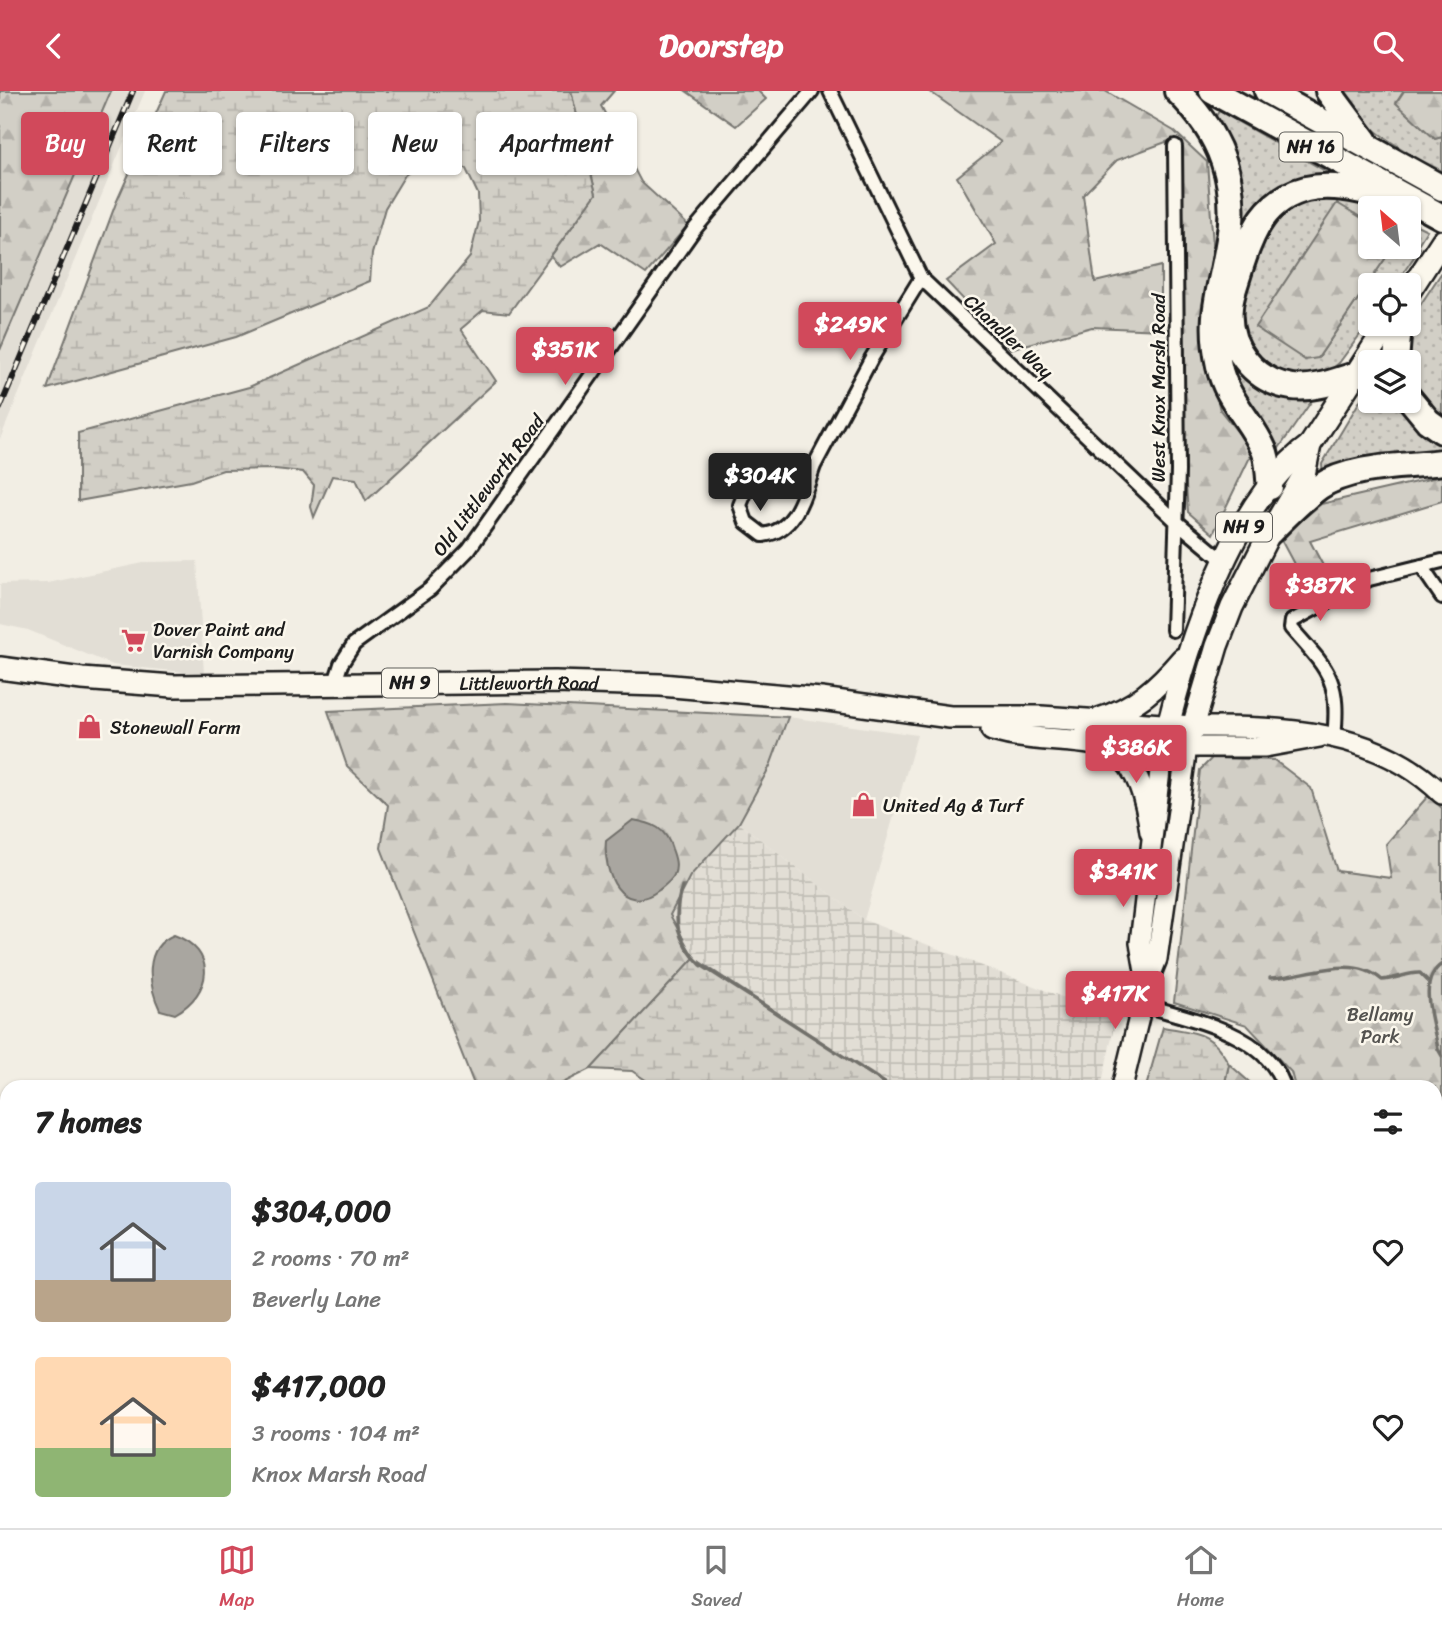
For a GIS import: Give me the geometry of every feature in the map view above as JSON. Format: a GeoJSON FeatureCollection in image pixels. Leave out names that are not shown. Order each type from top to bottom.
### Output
{"type":"FeatureCollection","features":[{"type":"Feature","properties":{"kind":"highway"},"geometry":{"type":"LineString","coordinates":[[1177,91],[1211,130],[1231,183],[1232,223],[1215,301],[1216,348],[1228,392],[1264,451],[1270,487]]}},
{"type":"Feature","properties":{"kind":"highway","name":"NH 16"},"geometry":{"type":"LineString","coordinates":[[1212,91],[1399,196]]}},
{"type":"Feature","properties":{"kind":"highway","name":"NH 16"},"geometry":{"type":"LineString","coordinates":[[1267,91],[1442,188]]}},
{"type":"Feature","properties":{"kind":"highway"},"geometry":{"type":"LineString","coordinates":[[1328,91],[1371,151]]}},
{"type":"Feature","properties":{"kind":"highway"},"geometry":{"type":"LineString","coordinates":[[1355,375],[1313,387],[1292,387],[1272,381],[1247,362],[1232,337],[1229,317],[1231,298],[1257,223],[1267,210],[1303,190],[1337,187],[1381,196]]}},
{"type":"Feature","properties":{"kind":"highway","name":"NH 16"},"geometry":{"type":"LineString","coordinates":[[1421,207],[1442,217]]}},
{"type":"Feature","properties":{"kind":"highway"},"geometry":{"type":"LineString","coordinates":[[1421,413],[1442,431]]}},
{"type":"Feature","properties":{"kind":"highway"},"geometry":{"type":"LineString","coordinates":[[1270,532],[1302,501],[1330,481],[1366,472],[1442,462]]}},
{"type":"Feature","properties":{"kind":"main road"},"geometry":{"type":"LineString","coordinates":[[1421,274],[1438,248]]}},
{"type":"Feature","properties":{"kind":"main road","name":"NH 9"},"geometry":{"type":"LineString","coordinates":[[1091,721],[1126,710],[1142,699],[1185,655],[1225,562],[1270,487],[1287,462],[1310,445],[1380,336]]}},
{"type":"Feature","properties":{"kind":"main road","name":"NH 9"},"geometry":{"type":"LineString","coordinates":[[1190,737],[1222,633],[1270,532],[1304,475],[1310,445]]}},
{"type":"Feature","properties":{"kind":"main road"},"geometry":{"type":"LineString","coordinates":[[1147,984],[1140,943],[1151,832],[1165,736],[1185,655]]}},
{"type":"Feature","properties":{"kind":"main road","name":"Littleworth Road"},"geometry":{"type":"LineString","coordinates":[[0,668],[82,679],[173,686],[542,682],[661,685],[807,698],[950,717],[1015,720],[1041,717],[1091,721],[1165,736]]}},
{"type":"Feature","properties":{"kind":"main road"},"geometry":{"type":"LineString","coordinates":[[950,717],[1000,732],[1101,747],[1124,757],[1143,787],[1151,832]]}},
{"type":"Feature","properties":{"kind":"main road","name":"Littleworth Road"},"geometry":{"type":"LineString","coordinates":[[1015,720],[1042,727],[1190,737]]}},
{"type":"Feature","properties":{"kind":"main road"},"geometry":{"type":"LineString","coordinates":[[1124,1080],[1147,984],[1157,959],[1190,737],[1265,747],[1327,738],[1393,757],[1412,768],[1442,794]]}},
{"type":"Feature","properties":{"kind":"street","name":"Old Littleworth Road"},"geometry":{"type":"LineString","coordinates":[[334,686],[341,664],[354,644],[430,589],[469,548],[693,231],[812,91]]}},
{"type":"Feature","properties":{"kind":"street","name":"Chandler Way"},"geometry":{"type":"LineString","coordinates":[[830,91],[921,278],[1177,522],[1225,562]]}},
{"type":"Feature","properties":{"kind":"street","name":"West Knox Marsh Road"},"geometry":{"type":"LineString","coordinates":[[1173,630],[1177,522],[1175,146]]}},
{"type":"Feature","properties":{"kind":"street"},"geometry":{"type":"LineString","coordinates":[[814,466],[768,478],[747,488],[741,500],[740,513],[754,530],[763,535],[771,534],[791,520],[801,505],[814,466],[870,359],[921,278]]}},
{"type":"Feature","properties":{"kind":"street"},"geometry":{"type":"LineString","coordinates":[[1327,738],[1338,705],[1331,678],[1291,628],[1292,621],[1352,586],[1442,561]]}},
{"type":"Feature","properties":{"kind":"street"},"geometry":{"type":"LineString","coordinates":[[1421,566],[1429,583],[1442,597]]}},
{"type":"Feature","properties":{"kind":"street"},"geometry":{"type":"LineString","coordinates":[[1142,1004],[1218,1029],[1257,1047],[1280,1071],[1282,1080]]}},
{"type":"Feature","properties":{"kind":"shaded area"},"geometry":{"type":"Polygon","coordinates":[[[111,91],[145,91],[136,112],[123,112],[123,144],[0,439],[0,350],[75,175],[109,175],[109,112],[102,112],[111,91]]]}},
{"type":"Feature","properties":{"kind":"shaded area"},"geometry":{"type":"Polygon","coordinates":[[[197,561],[204,674],[113,665],[28,630],[0,624],[0,584],[48,583],[148,562],[197,561]]]}},
{"type":"Feature","properties":{"kind":"shaded area"},"geometry":{"type":"Polygon","coordinates":[[[788,717],[917,735],[864,920],[739,823],[770,767],[788,717]]]}},
{"type":"Feature","properties":{"kind":"shaded area"},"geometry":{"type":"Polygon","coordinates":[[[633,820],[653,825],[662,831],[669,842],[676,865],[673,877],[663,887],[646,897],[634,899],[617,888],[611,878],[606,853],[606,841],[633,820]]]}},
{"type":"Feature","properties":{"kind":"shaded area"},"geometry":{"type":"Polygon","coordinates":[[[739,823],[864,920],[1116,1018],[1103,1080],[879,1080],[694,958],[670,916],[690,876],[739,823]]]}},
{"type":"Feature","properties":{"kind":"shaded area"},"geometry":{"type":"Polygon","coordinates":[[[174,935],[198,951],[205,973],[197,995],[175,1014],[160,1010],[151,978],[153,957],[157,948],[174,935]]]}},
{"type":"Feature","properties":{"kind":"green space"},"geometry":{"type":"Polygon","coordinates":[[[0,91],[111,91],[102,112],[21,112],[21,175],[75,175],[0,350],[0,91]]]}},
{"type":"Feature","properties":{"kind":"green space"},"geometry":{"type":"Polygon","coordinates":[[[166,91],[571,91],[576,112],[476,112],[476,175],[591,175],[596,194],[509,313],[483,310],[461,329],[496,381],[366,501],[356,479],[332,476],[314,517],[311,507],[314,485],[303,472],[275,469],[223,470],[191,481],[78,501],[78,433],[249,387],[429,307],[470,257],[479,221],[478,194],[466,169],[462,167],[462,112],[368,112],[368,175],[405,175],[385,208],[372,254],[370,281],[236,337],[47,389],[128,175],[222,175],[222,112],[157,112],[166,91]]]}},
{"type":"Feature","properties":{"kind":"green space"},"geometry":{"type":"Polygon","coordinates":[[[571,91],[614,91],[601,106],[604,112],[576,112],[571,91]]]}},
{"type":"Feature","properties":{"kind":"green space"},"geometry":{"type":"Polygon","coordinates":[[[686,91],[758,91],[766,99],[736,126],[686,91]]]}},
{"type":"Feature","properties":{"kind":"green space"},"geometry":{"type":"Polygon","coordinates":[[[929,91],[1105,91],[1174,131],[1207,162],[1213,245],[1206,295],[1208,361],[1220,410],[1253,451],[1213,534],[1188,512],[1181,419],[1183,154],[1174,139],[1117,160],[1083,195],[1095,282],[1161,266],[1161,330],[1092,327],[1010,349],[946,281],[996,244],[957,177],[1001,142],[929,91]]]}},
{"type":"Feature","properties":{"kind":"green space"},"geometry":{"type":"Polygon","coordinates":[[[1335,91],[1404,91],[1397,103],[1435,139],[1442,137],[1442,171],[1370,127],[1335,91]]]}},
{"type":"Feature","properties":{"kind":"green space"},"geometry":{"type":"Polygon","coordinates":[[[1404,91],[1442,91],[1442,137],[1435,139],[1396,103],[1404,91]]]}},
{"type":"Feature","properties":{"kind":"green space"},"geometry":{"type":"Polygon","coordinates":[[[1219,111],[1334,176],[1280,191],[1227,339],[1234,240],[1213,121],[1219,111]]]}},
{"type":"Feature","properties":{"kind":"green space"},"geometry":{"type":"Polygon","coordinates":[[[637,174],[641,182],[688,225],[646,274],[600,243],[560,267],[551,256],[596,194],[591,175],[637,174]]]}},
{"type":"Feature","properties":{"kind":"green space"},"geometry":{"type":"Polygon","coordinates":[[[1351,195],[1358,198],[1358,216],[1337,204],[1318,358],[1358,299],[1359,336],[1339,363],[1313,380],[1258,366],[1237,332],[1254,237],[1283,202],[1351,195]]]}},
{"type":"Feature","properties":{"kind":"green space"},"geometry":{"type":"Polygon","coordinates":[[[1337,203],[1358,216],[1358,259],[1385,259],[1375,273],[1358,273],[1358,299],[1318,358],[1305,360],[1255,327],[1337,203]]]}},
{"type":"Feature","properties":{"kind":"green space"},"geometry":{"type":"Polygon","coordinates":[[[1421,227],[1427,230],[1421,240],[1421,227]]]}},
{"type":"Feature","properties":{"kind":"green space"},"geometry":{"type":"Polygon","coordinates":[[[1385,259],[1413,259],[1403,273],[1375,273],[1385,259]]]}},
{"type":"Feature","properties":{"kind":"green space"},"geometry":{"type":"Polygon","coordinates":[[[1442,272],[1442,419],[1421,399],[1421,350],[1404,350],[1407,336],[1421,336],[1421,304],[1442,272]]]}},
{"type":"Feature","properties":{"kind":"green space"},"geometry":{"type":"Polygon","coordinates":[[[1227,340],[1307,393],[1311,402],[1275,454],[1225,372],[1227,340]]]}},
{"type":"Feature","properties":{"kind":"green space"},"geometry":{"type":"Polygon","coordinates":[[[1358,404],[1358,413],[1420,413],[1442,433],[1442,453],[1323,477],[1322,464],[1358,404]]]}},
{"type":"Feature","properties":{"kind":"green space"},"geometry":{"type":"Polygon","coordinates":[[[1442,476],[1442,501],[1310,541],[1329,577],[1309,592],[1280,538],[1321,504],[1442,476]]]}},
{"type":"Feature","properties":{"kind":"green space"},"geometry":{"type":"Polygon","coordinates":[[[507,703],[788,717],[770,766],[739,823],[690,876],[670,915],[694,958],[591,1069],[569,1080],[472,1080],[381,848],[388,805],[347,766],[328,711],[507,703]]]}},
{"type":"Feature","properties":{"kind":"green space","name":"Bellamy Park"},"geometry":{"type":"Polygon","coordinates":[[[1212,758],[1274,760],[1311,788],[1337,871],[1391,878],[1386,844],[1428,796],[1442,808],[1442,1080],[1293,1080],[1291,1072],[1247,1025],[1174,1002],[1200,770],[1212,758]]]}},
{"type":"Feature","properties":{"kind":"green space"},"geometry":{"type":"Polygon","coordinates":[[[694,958],[879,1080],[646,1080],[632,1071],[591,1069],[694,958]]]}},
{"type":"Feature","properties":{"kind":"green space"},"geometry":{"type":"Polygon","coordinates":[[[1163,1027],[1202,1035],[1216,1045],[1229,1064],[1226,1080],[1148,1080],[1163,1027]]]}},
{"type":"Feature","properties":{"kind":"green space"},"geometry":{"type":"Polygon","coordinates":[[[1229,1064],[1247,1080],[1226,1080],[1229,1064]]]}},
{"type":"Feature","properties":{"kind":"waterway"},"geometry":{"type":"LineString","coordinates":[[682,886],[677,909],[678,929],[686,947],[701,965],[880,1080]]}},
{"type":"Feature","properties":{"kind":"waterway"},"geometry":{"type":"LineString","coordinates":[[1442,964],[1434,971],[1428,992],[1438,1049],[1442,1056]]}},
{"type":"Feature","properties":{"kind":"waterway"},"geometry":{"type":"LineString","coordinates":[[1270,978],[1343,967],[1370,972],[1382,980],[1420,973],[1428,981]]}},
{"type":"Feature","properties":{"kind":"railway"},"geometry":{"type":"LineString","coordinates":[[0,408],[133,91]]}},
{"type":"Feature","properties":{"kind":"place","name":"Dover Paint and Varnish Company"},"geometry":{"type":"Point","coordinates":[133,640]}},
{"type":"Feature","properties":{"kind":"place","name":"Stonewall Farm"},"geometry":{"type":"Point","coordinates":[90,727]}},
{"type":"Feature","properties":{"kind":"place","name":"United Ag & Turf"},"geometry":{"type":"Point","coordinates":[863,805]}}]}
